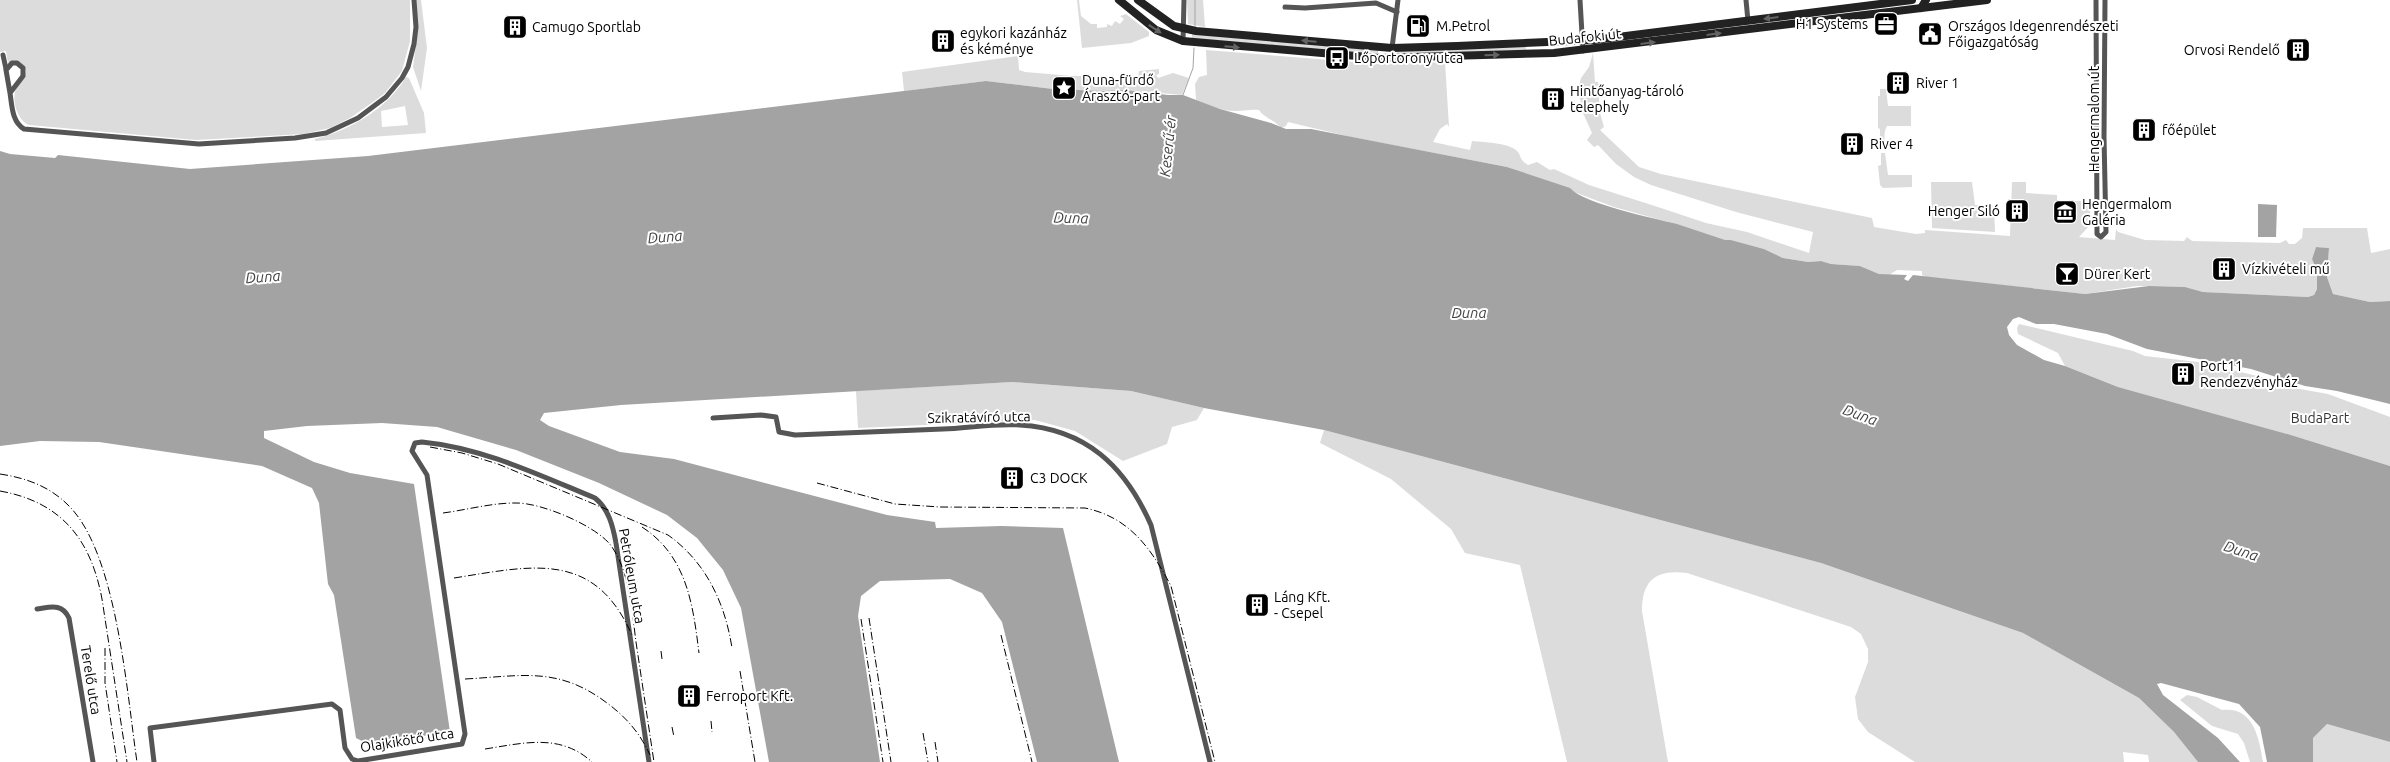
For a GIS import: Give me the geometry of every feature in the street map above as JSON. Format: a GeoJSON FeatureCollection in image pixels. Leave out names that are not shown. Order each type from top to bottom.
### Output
{"type":"FeatureCollection","features":[{"type":"Feature","properties":{"kind":"main road","name":"Budafoki út"},"geometry":{"type":"LineString","coordinates":[[1119,0],[1156,30],[1183,41],[1390,58],[1582,51],[1987,0]]}},
{"type":"Feature","properties":{"kind":"main road","name":"Budafoki út"},"geometry":{"type":"LineString","coordinates":[[1138,0],[1164,20],[1185,29],[1392,48],[1582,40],[1912,0]]}},
{"type":"Feature","properties":{"kind":"main road"},"geometry":{"type":"LineString","coordinates":[[1908,0],[1921,8],[1926,0]]}},
{"type":"Feature","properties":{"kind":"main road"},"geometry":{"type":"LineString","coordinates":[[1842,9],[1851,13],[1854,17],[1860,7],[1866,15]]}},
{"type":"Feature","properties":{"kind":"main road"},"geometry":{"type":"LineString","coordinates":[[1748,21],[1749,30]]}},
{"type":"Feature","properties":{"kind":"main road"},"geometry":{"type":"LineString","coordinates":[[1621,36],[1622,46]]}},
{"type":"Feature","properties":{"kind":"main road"},"geometry":{"type":"LineString","coordinates":[[1532,42],[1533,54]]}},
{"type":"Feature","properties":{"kind":"main road"},"geometry":{"type":"LineString","coordinates":[[1390,58],[1392,48]]}},
{"type":"Feature","properties":{"kind":"street"},"geometry":{"type":"LineString","coordinates":[[3,55],[14,119],[18,126],[24,129],[199,144],[295,138],[326,133],[358,118],[386,97],[402,78],[408,67],[416,27],[414,0]]}},
{"type":"Feature","properties":{"kind":"street"},"geometry":{"type":"LineString","coordinates":[[1183,41],[1185,29],[1184,0]]}},
{"type":"Feature","properties":{"kind":"street"},"geometry":{"type":"LineString","coordinates":[[1392,48],[1398,0]]}},
{"type":"Feature","properties":{"kind":"street"},"geometry":{"type":"LineString","coordinates":[[1580,0],[1582,51]]}},
{"type":"Feature","properties":{"kind":"street"},"geometry":{"type":"LineString","coordinates":[[1746,0],[1748,21]]}},
{"type":"Feature","properties":{"kind":"street","name":"Hengermalom út"},"geometry":{"type":"LineString","coordinates":[[2096,0],[2097,234],[2099,237],[2104,236],[2106,232],[2104,137],[2105,0]]}},
{"type":"Feature","properties":{"kind":"street"},"geometry":{"type":"LineString","coordinates":[[1284,7],[1305,8],[1376,3],[1397,12]]}},
{"type":"Feature","properties":{"kind":"street"},"geometry":{"type":"LineString","coordinates":[[6,70],[12,63],[17,63],[23,68],[23,76],[10,93]]}},
{"type":"Feature","properties":{"kind":"street","name":"Szikratávíró utca"},"geometry":{"type":"LineString","coordinates":[[712,418],[761,415],[776,417],[779,432],[795,435],[1017,425],[1063,433],[1088,445],[1111,461],[1126,478],[1139,498],[1151,525],[1210,762]]}},
{"type":"Feature","properties":{"kind":"street","name":"Olajkikötő utca"},"geometry":{"type":"LineString","coordinates":[[154,762],[150,728],[332,704],[340,710],[345,748],[352,759],[358,761],[462,744],[465,734],[427,475],[423,466],[413,454],[415,443]]}},
{"type":"Feature","properties":{"kind":"street","name":"Petróleum utca"},"geometry":{"type":"LineString","coordinates":[[415,443],[436,443],[499,459],[595,498],[604,506],[610,518],[616,543],[650,762]]}},
{"type":"Feature","properties":{"kind":"street","name":"Terelő utca"},"geometry":{"type":"LineString","coordinates":[[37,608],[58,606],[64,610],[69,618],[93,762]]}},
{"type":"Feature","properties":{"kind":"green space"},"geometry":{"type":"Polygon","coordinates":[[[0,0],[410,0],[410,41],[402,71],[385,93],[350,118],[330,128],[303,134],[196,140],[29,125],[25,123],[16,110],[14,99],[17,87],[26,71],[19,62],[8,63],[6,51],[0,52],[0,0]]]}},
{"type":"Feature","properties":{"kind":"green space"},"geometry":{"type":"Polygon","coordinates":[[[416,0],[421,0],[427,48],[421,91],[413,67],[418,28],[416,0]]]}},
{"type":"Feature","properties":{"kind":"green space"},"geometry":{"type":"Polygon","coordinates":[[[1077,0],[1079,0],[1081,16],[1091,24],[1097,24],[1097,28],[1107,27],[1107,24],[1112,26],[1115,21],[1120,24],[1124,19],[1120,16],[1126,14],[1149,32],[1149,36],[1131,43],[1082,48],[1077,0]]]}},
{"type":"Feature","properties":{"kind":"green space"},"geometry":{"type":"Polygon","coordinates":[[[1187,0],[1203,0],[1205,27],[1188,24],[1187,0]]]}},
{"type":"Feature","properties":{"kind":"green space"},"geometry":{"type":"Polygon","coordinates":[[[1192,34],[1378,50],[1378,53],[1192,40],[1192,34]]]}},
{"type":"Feature","properties":{"kind":"green space"},"geometry":{"type":"Polygon","coordinates":[[[1526,46],[1526,50],[1398,54],[1396,51],[1526,46]]]}},
{"type":"Feature","properties":{"kind":"green space"},"geometry":{"type":"Polygon","coordinates":[[[1206,50],[1380,64],[1445,62],[1449,127],[1447,124],[1440,129],[1433,142],[1470,150],[1472,141],[1507,146],[1516,150],[1528,165],[1537,162],[1550,170],[1554,169],[1589,185],[1706,223],[1747,232],[1809,253],[1813,232],[1736,212],[1651,185],[1634,177],[1616,164],[1598,145],[1594,147],[1587,140],[1592,133],[1583,113],[1578,89],[1581,78],[1589,67],[1593,53],[1595,82],[1598,82],[1600,113],[1604,127],[1600,130],[1639,167],[1661,174],[1872,218],[1874,227],[1916,234],[1925,233],[1925,230],[2010,236],[2012,182],[2026,182],[2026,193],[2057,195],[2057,201],[2090,201],[2090,225],[2079,237],[2115,240],[2116,229],[2118,232],[2145,240],[2184,241],[2187,237],[2192,241],[2280,243],[2286,240],[2289,244],[2295,244],[2302,238],[2303,228],[2367,228],[2371,253],[2390,249],[2390,301],[2370,302],[2333,294],[2327,277],[2329,248],[2316,247],[2312,259],[2317,271],[2317,289],[2314,295],[2308,297],[2203,292],[2185,287],[2137,286],[2085,294],[1926,277],[1922,275],[1922,271],[1897,270],[1889,275],[1879,274],[1860,266],[1783,258],[1764,249],[1731,240],[1725,241],[1679,225],[1614,207],[1507,167],[1351,137],[1288,122],[1286,126],[1281,128],[1259,110],[1230,111],[1210,106],[1196,100],[1195,84],[1199,77],[1207,75],[1206,50]]]}},
{"type":"Feature","properties":{"kind":"green space"},"geometry":{"type":"Polygon","coordinates":[[[1018,56],[1019,70],[1025,72],[1100,76],[1124,82],[1138,79],[1139,71],[1159,69],[1159,74],[1156,75],[1158,78],[1173,73],[1189,78],[1182,95],[1126,90],[1053,89],[986,81],[904,91],[902,72],[1018,56]]]}},
{"type":"Feature","properties":{"kind":"green space"},"geometry":{"type":"Polygon","coordinates":[[[406,77],[409,78],[424,113],[426,133],[315,141],[315,139],[341,130],[366,117],[389,99],[406,77]],[[405,106],[381,111],[382,127],[408,125],[405,106]]]}},
{"type":"Feature","properties":{"kind":"green space"},"geometry":{"type":"Polygon","coordinates":[[[1880,89],[1886,89],[1888,106],[1911,106],[1911,126],[1887,126],[1885,148],[1878,148],[1880,129],[1878,128],[1878,96],[1880,96],[1880,89]]]}},
{"type":"Feature","properties":{"kind":"green space"},"geometry":{"type":"Polygon","coordinates":[[[1881,153],[1885,153],[1888,175],[1912,175],[1912,187],[1883,188],[1880,185],[1878,166],[1881,165],[1881,153]]]}},
{"type":"Feature","properties":{"kind":"green space"},"geometry":{"type":"Polygon","coordinates":[[[1931,182],[1972,182],[1975,205],[1994,206],[1995,232],[1932,228],[1931,182]]]}},
{"type":"Feature","properties":{"kind":"green space","name":"BudaPart"},"geometry":{"type":"Polygon","coordinates":[[[2019,324],[2133,351],[2145,356],[2198,362],[2266,378],[2289,387],[2328,394],[2390,417],[2390,466],[2291,435],[2118,387],[2065,366],[2058,353],[2018,334],[2017,328],[2019,324]]]}},
{"type":"Feature","properties":{"kind":"green space"},"geometry":{"type":"Polygon","coordinates":[[[1012,382],[1131,391],[1204,408],[1197,420],[1172,427],[1167,444],[1123,461],[1075,431],[1035,420],[858,428],[856,391],[1012,382]]]}},
{"type":"Feature","properties":{"kind":"green space"},"geometry":{"type":"Polygon","coordinates":[[[1324,430],[1821,563],[2023,633],[2139,698],[2174,732],[2198,762],[2149,762],[2148,755],[2123,752],[2124,762],[1915,762],[1868,732],[1858,719],[1855,697],[1868,662],[1868,649],[1861,634],[1851,627],[1687,573],[1676,572],[1653,578],[1645,591],[1642,611],[1668,762],[1567,762],[1520,565],[1465,553],[1451,529],[1391,479],[1320,443],[1324,430]]]}},
{"type":"Feature","properties":{"kind":"green space"},"geometry":{"type":"Polygon","coordinates":[[[2187,695],[2197,697],[2222,710],[2232,710],[2241,713],[2248,718],[2253,725],[2263,762],[2250,762],[2244,743],[2238,734],[2212,726],[2180,700],[2187,695]]]}},
{"type":"Feature","properties":{"kind":"green space"},"geometry":{"type":"Polygon","coordinates":[[[2327,724],[2390,742],[2390,762],[2313,762],[2313,738],[2327,724]]]}},
{"type":"Feature","properties":{"kind":"water","name":"Duna"},"geometry":{"type":"Polygon","coordinates":[[[986,81],[1053,89],[1126,90],[1183,95],[1220,109],[1286,129],[1311,129],[1507,167],[1570,188],[1589,200],[1604,205],[1677,224],[1725,240],[1764,249],[1783,258],[1860,266],[1879,274],[1907,275],[1904,279],[1908,281],[1913,275],[2085,294],[2149,286],[2185,287],[2203,292],[2308,297],[2314,295],[2317,289],[2317,271],[2312,259],[2316,247],[2329,248],[2327,277],[2333,294],[2370,302],[2390,301],[2390,404],[2337,391],[2305,386],[2251,369],[2147,349],[2107,334],[2054,324],[2036,324],[2019,317],[2013,319],[2007,327],[2009,335],[2017,345],[2044,360],[2065,366],[2118,387],[2291,435],[2390,466],[2390,742],[2327,724],[2313,738],[2313,762],[2267,762],[2260,727],[2239,704],[2161,683],[2157,684],[2163,695],[2218,738],[2240,762],[2198,762],[2174,732],[2139,698],[2023,633],[1821,563],[1324,430],[1204,408],[1131,391],[1012,382],[621,405],[544,413],[540,420],[549,426],[620,452],[674,459],[887,515],[935,522],[936,528],[1001,526],[1063,528],[1119,762],[1037,762],[1002,622],[982,593],[950,579],[880,581],[861,596],[858,616],[880,762],[769,762],[741,608],[723,570],[697,538],[667,515],[599,483],[516,450],[437,427],[382,423],[307,426],[264,431],[264,438],[314,462],[350,473],[414,484],[450,732],[368,744],[356,738],[334,595],[328,584],[319,503],[312,488],[262,466],[99,442],[40,441],[0,446],[0,151],[10,154],[55,158],[58,155],[190,169],[368,156],[986,81]]]}},
{"type":"Feature","properties":{"kind":"water"},"geometry":{"type":"Polygon","coordinates":[[[2258,204],[2277,205],[2276,237],[2258,237],[2258,204]]]}},
{"type":"Feature","properties":{"kind":"waterway","name":"Keserű-ér"},"geometry":{"type":"LineString","coordinates":[[1195,0],[1195,26]]}},
{"type":"Feature","properties":{"kind":"waterway","name":"Keserű-ér"},"geometry":{"type":"LineString","coordinates":[[1183,95],[1193,68],[1194,48]]}},
{"type":"Feature","properties":{"kind":"railway"},"geometry":{"type":"LineString","coordinates":[[430,447],[462,453],[498,464],[668,535],[693,558],[712,585],[724,615],[732,648]]}},
{"type":"Feature","properties":{"kind":"railway"},"geometry":{"type":"LineString","coordinates":[[0,474],[19,478],[45,488],[61,498],[85,527],[98,556],[109,589],[124,664],[137,762]]}},
{"type":"Feature","properties":{"kind":"railway"},"geometry":{"type":"LineString","coordinates":[[817,483],[895,504],[940,507],[1085,508],[1101,512],[1126,527],[1147,547],[1171,586],[1215,762]]}},
{"type":"Feature","properties":{"kind":"railway"},"geometry":{"type":"LineString","coordinates":[[0,491],[22,496],[41,504],[57,514],[70,527],[90,559],[102,599],[127,762]]}},
{"type":"Feature","properties":{"kind":"railway"},"geometry":{"type":"LineString","coordinates":[[443,513],[497,504],[515,503],[539,506],[582,524],[605,539],[612,547],[623,569],[629,593],[654,762]]}},
{"type":"Feature","properties":{"kind":"railway"},"geometry":{"type":"LineString","coordinates":[[642,527],[669,552],[678,567],[690,600],[699,653]]}},
{"type":"Feature","properties":{"kind":"railway"},"geometry":{"type":"LineString","coordinates":[[454,578],[534,568],[558,570],[579,576],[599,588],[617,607],[632,635]]}},
{"type":"Feature","properties":{"kind":"railway"},"geometry":{"type":"LineString","coordinates":[[869,618],[891,762]]}},
{"type":"Feature","properties":{"kind":"railway"},"geometry":{"type":"LineString","coordinates":[[861,619],[883,762]]}},
{"type":"Feature","properties":{"kind":"railway"},"geometry":{"type":"LineString","coordinates":[[1001,635],[1032,762]]}},
{"type":"Feature","properties":{"kind":"railway"},"geometry":{"type":"LineString","coordinates":[[105,648],[105,683],[117,762]]}},
{"type":"Feature","properties":{"kind":"railway"},"geometry":{"type":"LineString","coordinates":[[661,651],[662,659]]}},
{"type":"Feature","properties":{"kind":"railway"},"geometry":{"type":"LineString","coordinates":[[740,671],[755,762]]}},
{"type":"Feature","properties":{"kind":"railway"},"geometry":{"type":"LineString","coordinates":[[465,679],[539,676],[556,678],[572,683],[589,691],[620,714],[632,726],[650,755]]}},
{"type":"Feature","properties":{"kind":"railway"},"geometry":{"type":"LineString","coordinates":[[711,721],[712,732]]}},
{"type":"Feature","properties":{"kind":"railway"},"geometry":{"type":"LineString","coordinates":[[672,727],[674,737]]}},
{"type":"Feature","properties":{"kind":"railway"},"geometry":{"type":"LineString","coordinates":[[923,733],[928,762]]}},
{"type":"Feature","properties":{"kind":"railway"},"geometry":{"type":"LineString","coordinates":[[485,749],[541,742],[567,747],[580,753],[592,762]]}},
{"type":"Feature","properties":{"kind":"railway"},"geometry":{"type":"LineString","coordinates":[[935,742],[938,762]]}},
{"type":"Feature","properties":{"kind":"place","name":"H1 Systems"},"geometry":{"type":"Point","coordinates":[1886,24]}},
{"type":"Feature","properties":{"kind":"place","name":"M.Petrol"},"geometry":{"type":"Point","coordinates":[1418,26]}},
{"type":"Feature","properties":{"kind":"place","name":"Camugo Sportlab"},"geometry":{"type":"Point","coordinates":[515,27]}},
{"type":"Feature","properties":{"kind":"place","name":"Országos Idegenrendészeti Főigazgatóság"},"geometry":{"type":"Point","coordinates":[1930,34]}},
{"type":"Feature","properties":{"kind":"place","name":"egykori kazánház és kéménye"},"geometry":{"type":"Point","coordinates":[943,41]}},
{"type":"Feature","properties":{"kind":"place","name":"Orvosi Rendelő"},"geometry":{"type":"Point","coordinates":[2298,50]}},
{"type":"Feature","properties":{"kind":"place","name":"Lőportorony utca"},"geometry":{"type":"Point","coordinates":[1337,58]}},
{"type":"Feature","properties":{"kind":"place","name":"River 1"},"geometry":{"type":"Point","coordinates":[1898,83]}},
{"type":"Feature","properties":{"kind":"place","name":"Duna-fürdő Árasztó-part"},"geometry":{"type":"Point","coordinates":[1064,88]}},
{"type":"Feature","properties":{"kind":"place","name":"Hintőanyag-tároló telephely"},"geometry":{"type":"Point","coordinates":[1553,99]}},
{"type":"Feature","properties":{"kind":"place","name":"főépület"},"geometry":{"type":"Point","coordinates":[2144,130]}},
{"type":"Feature","properties":{"kind":"place","name":"River 4"},"geometry":{"type":"Point","coordinates":[1852,144]}},
{"type":"Feature","properties":{"kind":"place","name":"Henger Siló"},"geometry":{"type":"Point","coordinates":[2017,211]}},
{"type":"Feature","properties":{"kind":"place","name":"Hengermalom Galéria"},"geometry":{"type":"Point","coordinates":[2065,212]}},
{"type":"Feature","properties":{"kind":"place","name":"Vízkivételi mű"},"geometry":{"type":"Point","coordinates":[2224,269]}},
{"type":"Feature","properties":{"kind":"place","name":"Dürer Kert"},"geometry":{"type":"Point","coordinates":[2067,274]}},
{"type":"Feature","properties":{"kind":"place","name":"Port11 Rendezvényház"},"geometry":{"type":"Point","coordinates":[2183,374]}},
{"type":"Feature","properties":{"kind":"place","name":"C3 DOCK"},"geometry":{"type":"Point","coordinates":[1012,478]}},
{"type":"Feature","properties":{"kind":"place","name":"Láng Kft. - Csepel"},"geometry":{"type":"Point","coordinates":[1257,605]}},
{"type":"Feature","properties":{"kind":"place","name":"Ferroport Kft."},"geometry":{"type":"Point","coordinates":[689,696]}}]}
